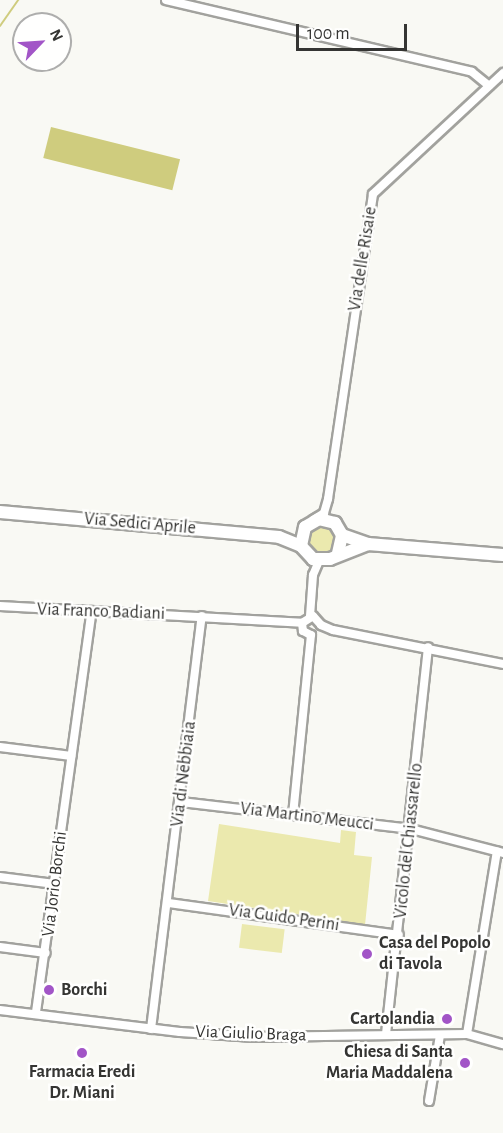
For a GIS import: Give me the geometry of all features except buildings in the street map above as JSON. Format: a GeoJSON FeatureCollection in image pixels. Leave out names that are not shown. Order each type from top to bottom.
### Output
{"type":"FeatureCollection","features":[{"type":"Feature","properties":{"kind":"main road","name":"Via Sedici Aprile"},"geometry":{"type":"LineString","coordinates":[[0,512],[279,537],[302,531]]}},
{"type":"Feature","properties":{"kind":"main road"},"geometry":{"type":"LineString","coordinates":[[368,544],[338,553],[310,554],[302,531],[313,520],[331,521],[342,535],[368,544],[503,555]]}},
{"type":"Feature","properties":{"kind":"main road"},"geometry":{"type":"LineString","coordinates":[[338,553],[342,535]]}},
{"type":"Feature","properties":{"kind":"main road","name":"Via Sedici Aprile"},"geometry":{"type":"LineString","coordinates":[[279,537],[310,554]]}},
{"type":"Feature","properties":{"kind":"street"},"geometry":{"type":"LineString","coordinates":[[166,0],[472,72],[489,86]]}},
{"type":"Feature","properties":{"kind":"street","name":"Via delle Risaie"},"geometry":{"type":"LineString","coordinates":[[313,520],[324,513],[328,499],[373,194],[503,73]]}},
{"type":"Feature","properties":{"kind":"street","name":"Via delle Risaie"},"geometry":{"type":"LineString","coordinates":[[328,499],[331,521]]}},
{"type":"Feature","properties":{"kind":"street"},"geometry":{"type":"LineString","coordinates":[[310,554],[313,575],[310,616]]}},
{"type":"Feature","properties":{"kind":"street","name":"Via Franco Badiani"},"geometry":{"type":"LineString","coordinates":[[0,606],[202,616]]}},
{"type":"Feature","properties":{"kind":"street","name":"Via Jorio Borchi"},"geometry":{"type":"LineString","coordinates":[[36,1011],[55,884],[63,789],[71,756],[92,611]]}},
{"type":"Feature","properties":{"kind":"street"},"geometry":{"type":"LineString","coordinates":[[202,616],[302,622],[310,616],[316,617],[321,625],[503,664]]}},
{"type":"Feature","properties":{"kind":"street","name":"Via di Nebbiaia"},"geometry":{"type":"LineString","coordinates":[[151,1029],[169,903],[202,616]]}},
{"type":"Feature","properties":{"kind":"street"},"geometry":{"type":"LineString","coordinates":[[302,622],[303,631],[311,635]]}},
{"type":"Feature","properties":{"kind":"street"},"geometry":{"type":"LineString","coordinates":[[293,815],[311,635],[321,625]]}},
{"type":"Feature","properties":{"kind":"street","name":"Vicolo del Chiassarello"},"geometry":{"type":"LineString","coordinates":[[386,1035],[411,829],[428,647]]}},
{"type":"Feature","properties":{"kind":"street"},"geometry":{"type":"LineString","coordinates":[[0,747],[71,756]]}},
{"type":"Feature","properties":{"kind":"street","name":"Via Martino Meucci"},"geometry":{"type":"LineString","coordinates":[[181,802],[411,829],[500,852]]}},
{"type":"Feature","properties":{"kind":"street"},"geometry":{"type":"LineString","coordinates":[[467,1034],[500,852]]}},
{"type":"Feature","properties":{"kind":"street"},"geometry":{"type":"LineString","coordinates":[[0,877],[55,884]]}},
{"type":"Feature","properties":{"kind":"street","name":"Via Guido Perini"},"geometry":{"type":"LineString","coordinates":[[169,903],[399,935]]}},
{"type":"Feature","properties":{"kind":"street"},"geometry":{"type":"LineString","coordinates":[[0,947],[46,953]]}},
{"type":"Feature","properties":{"kind":"street","name":"Via Giulio Braga"},"geometry":{"type":"LineString","coordinates":[[0,1010],[36,1011],[69,1020],[151,1029],[254,1036],[467,1034],[503,1044]]}},
{"type":"Feature","properties":{"kind":"street"},"geometry":{"type":"LineString","coordinates":[[429,1101],[440,1035]]}},
{"type":"Feature","properties":{"kind":"shaded area"},"geometry":{"type":"Polygon","coordinates":[[[51,127],[180,159],[172,190],[43,158],[51,127]]]}},
{"type":"Feature","properties":{"kind":"shaded area"},"geometry":{"type":"Polygon","coordinates":[[[322,525],[333,529],[337,540],[333,551],[322,555],[311,551],[307,540],[311,529],[322,525]]]}},
{"type":"Feature","properties":{"kind":"shaded area"},"geometry":{"type":"Polygon","coordinates":[[[219,824],[340,843],[341,830],[356,832],[354,855],[372,857],[365,925],[208,901],[219,824]]]}},
{"type":"Feature","properties":{"kind":"shaded area"},"geometry":{"type":"Polygon","coordinates":[[[242,924],[285,929],[282,953],[239,948],[242,924]]]}},
{"type":"Feature","properties":{"kind":"waterway"},"geometry":{"type":"LineString","coordinates":[[0,26],[18,0]]}},
{"type":"Feature","properties":{"kind":"place","name":"Casa del Popolo di Tavola"},"geometry":{"type":"Point","coordinates":[367,954]}},
{"type":"Feature","properties":{"kind":"place","name":"Borchi"},"geometry":{"type":"Point","coordinates":[49,990]}},
{"type":"Feature","properties":{"kind":"place","name":"Cartolandia"},"geometry":{"type":"Point","coordinates":[447,1019]}},
{"type":"Feature","properties":{"kind":"place","name":"Farmacia Eredi Dr. Miani"},"geometry":{"type":"Point","coordinates":[82,1053]}},
{"type":"Feature","properties":{"kind":"place","name":"Chiesa di Santa Maria Maddalena"},"geometry":{"type":"Point","coordinates":[465,1063]}}]}
